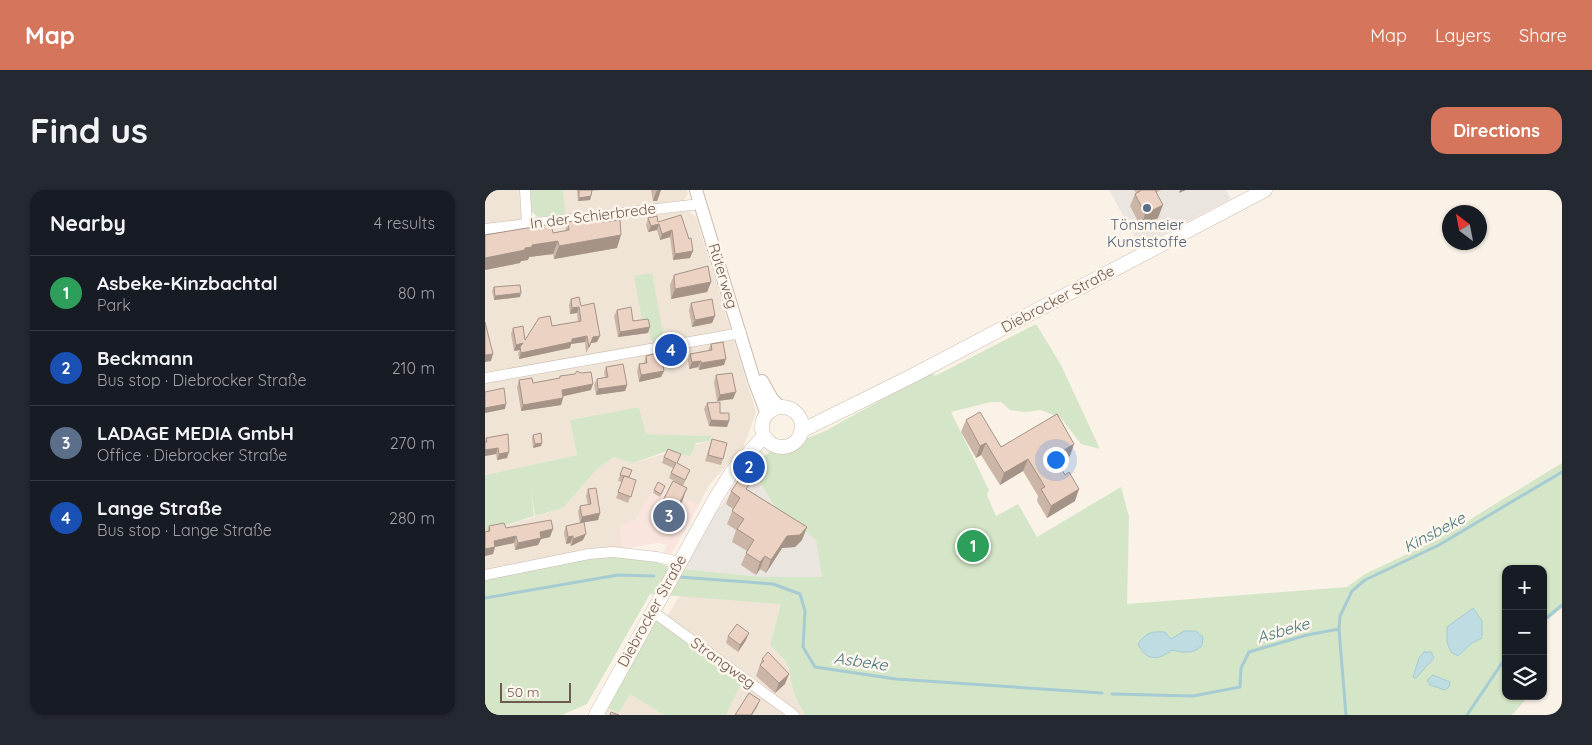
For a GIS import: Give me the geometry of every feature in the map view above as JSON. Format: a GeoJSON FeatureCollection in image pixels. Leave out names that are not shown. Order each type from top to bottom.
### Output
{"type":"FeatureCollection","features":[{"type":"Feature","properties":{"kind":"main road","name":"Diebrocker Straße"},"geometry":{"type":"LineString","coordinates":[[801,431],[910,377],[1265,190]]}},
{"type":"Feature","properties":{"kind":"main road","name":"Diebrocker Straße"},"geometry":{"type":"LineString","coordinates":[[799,416],[809,416],[850,406]]}},
{"type":"Feature","properties":{"kind":"main road"},"geometry":{"type":"LineString","coordinates":[[780,407],[794,411],[799,416],[801,431],[793,443],[779,446],[768,440],[762,428],[767,414],[780,407]]}},
{"type":"Feature","properties":{"kind":"main road","name":"Diebrocker Straße"},"geometry":{"type":"LineString","coordinates":[[596,715],[679,562],[732,472],[768,440]]}},
{"type":"Feature","properties":{"kind":"street"},"geometry":{"type":"LineString","coordinates":[[525,190],[527,224]]}},
{"type":"Feature","properties":{"kind":"street","name":"Rüterweg"},"geometry":{"type":"LineString","coordinates":[[696,190],[754,380],[767,414]]}},
{"type":"Feature","properties":{"kind":"street","name":"In der Schierbrede"},"geometry":{"type":"LineString","coordinates":[[485,229],[700,204]]}},
{"type":"Feature","properties":{"kind":"street"},"geometry":{"type":"LineString","coordinates":[[485,378],[741,333]]}},
{"type":"Feature","properties":{"kind":"street","name":"Rüterweg"},"geometry":{"type":"LineString","coordinates":[[750,362],[772,399],[780,407]]}},
{"type":"Feature","properties":{"kind":"street"},"geometry":{"type":"LineString","coordinates":[[485,575],[589,554],[613,552],[657,556],[679,562]]}},
{"type":"Feature","properties":{"kind":"street","name":"Strangweg"},"geometry":{"type":"LineString","coordinates":[[652,611],[794,715]]}},
{"type":"Feature","properties":{"kind":"shaded area"},"geometry":{"type":"Polygon","coordinates":[[[485,190],[522,190],[524,229],[688,211],[696,217],[756,412],[744,446],[709,485],[699,505],[656,485],[621,549],[485,572],[485,532],[563,508],[598,468],[614,457],[633,463],[709,441],[712,436],[646,434],[639,407],[570,420],[577,455],[485,475],[485,190]]]}},
{"type":"Feature","properties":{"kind":"shaded area"},"geometry":{"type":"Polygon","coordinates":[[[563,190],[687,190],[688,194],[683,201],[566,215],[563,190]]]}},
{"type":"Feature","properties":{"kind":"shaded area"},"geometry":{"type":"Polygon","coordinates":[[[1109,190],[1226,190],[1231,199],[1140,246],[1109,190]]]}},
{"type":"Feature","properties":{"kind":"shaded area"},"geometry":{"type":"Polygon","coordinates":[[[750,466],[775,507],[816,540],[822,577],[762,577],[683,569],[712,518],[750,466]]]}},
{"type":"Feature","properties":{"kind":"shaded area"},"geometry":{"type":"Polygon","coordinates":[[[656,485],[699,505],[671,554],[663,553],[667,545],[658,543],[621,549],[620,525],[635,520],[656,485]]]}},
{"type":"Feature","properties":{"kind":"shaded area"},"geometry":{"type":"Polygon","coordinates":[[[689,580],[785,590],[770,645],[781,654],[790,669],[794,695],[805,715],[726,715],[742,682],[662,625],[689,580]]]}},
{"type":"Feature","properties":{"kind":"shaded area"},"geometry":{"type":"Polygon","coordinates":[[[630,694],[664,715],[605,715],[608,708],[619,713],[630,694]]]}},
{"type":"Feature","properties":{"kind":"green space"},"geometry":{"type":"Polygon","coordinates":[[[530,190],[563,190],[566,215],[538,217],[532,212],[530,190]]]}},
{"type":"Feature","properties":{"kind":"green space"},"geometry":{"type":"Polygon","coordinates":[[[652,273],[664,338],[651,341],[648,324],[643,325],[634,276],[652,273]]]}},
{"type":"Feature","properties":{"kind":"green space"},"geometry":{"type":"Polygon","coordinates":[[[1036,324],[1061,365],[1100,449],[1081,444],[1061,418],[1041,410],[1024,412],[1010,410],[1001,402],[991,402],[951,412],[989,490],[987,495],[996,516],[1018,504],[1037,537],[1121,487],[1129,517],[1127,604],[1347,587],[1365,574],[1435,541],[1562,463],[1562,608],[1547,620],[1547,565],[1502,565],[1502,700],[1525,700],[1512,715],[805,715],[795,696],[786,662],[770,645],[781,604],[650,594],[587,704],[562,715],[485,715],[485,577],[631,550],[667,566],[683,569],[762,577],[822,577],[816,540],[775,507],[750,466],[771,451],[786,452],[808,438],[825,431],[932,372],[935,376],[1036,324]]]}},
{"type":"Feature","properties":{"kind":"green space"},"geometry":{"type":"Polygon","coordinates":[[[639,407],[646,434],[712,436],[709,441],[696,443],[690,456],[667,451],[633,463],[614,457],[598,468],[563,508],[535,516],[531,490],[534,516],[485,532],[485,475],[577,455],[570,420],[639,407]]]}},
{"type":"Feature","properties":{"kind":"green space"},"geometry":{"type":"Polygon","coordinates":[[[657,621],[742,682],[726,715],[664,715],[630,694],[619,713],[608,708],[652,625],[657,621]]]}},
{"type":"Feature","properties":{"kind":"water"},"geometry":{"type":"Polygon","coordinates":[[[1473,608],[1482,621],[1482,638],[1472,643],[1458,656],[1451,652],[1447,642],[1447,627],[1473,608]]]}},
{"type":"Feature","properties":{"kind":"water"},"geometry":{"type":"Polygon","coordinates":[[[1184,631],[1196,631],[1203,637],[1202,646],[1191,652],[1172,650],[1167,654],[1153,658],[1145,654],[1138,644],[1143,637],[1153,632],[1165,632],[1171,639],[1184,631]]]}},
{"type":"Feature","properties":{"kind":"water"},"geometry":{"type":"Polygon","coordinates":[[[1424,652],[1431,652],[1434,658],[1416,678],[1413,677],[1419,658],[1424,652]]]}},
{"type":"Feature","properties":{"kind":"water"},"geometry":{"type":"Polygon","coordinates":[[[1433,675],[1450,682],[1449,687],[1445,690],[1430,685],[1427,680],[1433,675]]]}},
{"type":"Feature","properties":{"kind":"building"},"geometry":{"type":"Polygon","coordinates":[[[579,190],[592,190],[591,196],[579,198],[579,190]]]}},
{"type":"Feature","properties":{"kind":"building"},"geometry":{"type":"Polygon","coordinates":[[[1142,190],[1155,190],[1163,205],[1145,214],[1135,194],[1142,190]]]}},
{"type":"Feature","properties":{"kind":"building"},"geometry":{"type":"Polygon","coordinates":[[[602,215],[602,222],[620,220],[621,235],[559,246],[558,241],[532,245],[532,247],[525,248],[525,250],[485,258],[485,235],[551,224],[553,233],[569,230],[568,222],[602,215]]]}},
{"type":"Feature","properties":{"kind":"building"},"geometry":{"type":"Polygon","coordinates":[[[681,215],[689,239],[691,238],[693,251],[675,254],[672,230],[662,234],[659,224],[651,226],[648,218],[657,216],[658,222],[681,215]]]}},
{"type":"Feature","properties":{"kind":"building"},"geometry":{"type":"Polygon","coordinates":[[[708,266],[711,282],[675,289],[674,275],[708,266]]]}},
{"type":"Feature","properties":{"kind":"building"},"geometry":{"type":"Polygon","coordinates":[[[520,285],[521,293],[495,296],[494,287],[520,285]]]}},
{"type":"Feature","properties":{"kind":"building"},"geometry":{"type":"Polygon","coordinates":[[[579,297],[581,306],[594,303],[600,336],[593,337],[589,347],[587,336],[572,339],[572,342],[521,353],[520,347],[523,343],[516,345],[513,328],[523,326],[525,340],[539,318],[550,316],[552,326],[581,321],[579,307],[572,308],[571,299],[579,297]]]}},
{"type":"Feature","properties":{"kind":"building"},"geometry":{"type":"Polygon","coordinates":[[[712,299],[715,316],[695,320],[691,303],[712,299]]]}},
{"type":"Feature","properties":{"kind":"building"},"geometry":{"type":"Polygon","coordinates":[[[631,307],[633,321],[648,319],[650,327],[620,332],[617,310],[631,307]]]}},
{"type":"Feature","properties":{"kind":"building"},"geometry":{"type":"Polygon","coordinates":[[[485,322],[493,354],[485,355],[485,322]]]}},
{"type":"Feature","properties":{"kind":"building"},"geometry":{"type":"Polygon","coordinates":[[[723,342],[726,359],[701,363],[701,361],[692,362],[690,354],[712,350],[711,344],[723,342]]]}},
{"type":"Feature","properties":{"kind":"building"},"geometry":{"type":"Polygon","coordinates":[[[661,352],[664,371],[641,375],[639,364],[647,363],[646,356],[661,352]]]}},
{"type":"Feature","properties":{"kind":"building"},"geometry":{"type":"Polygon","coordinates":[[[623,364],[627,385],[598,389],[597,379],[608,377],[606,367],[623,364]]]}},
{"type":"Feature","properties":{"kind":"building"},"geometry":{"type":"Polygon","coordinates":[[[577,371],[581,373],[591,372],[593,384],[562,390],[563,398],[523,405],[519,380],[532,378],[533,383],[575,374],[577,371]]]}},
{"type":"Feature","properties":{"kind":"building"},"geometry":{"type":"Polygon","coordinates":[[[732,373],[736,392],[720,395],[716,375],[732,373]]]}},
{"type":"Feature","properties":{"kind":"building"},"geometry":{"type":"Polygon","coordinates":[[[504,388],[506,404],[485,408],[485,392],[504,388]]]}},
{"type":"Feature","properties":{"kind":"building"},"geometry":{"type":"Polygon","coordinates":[[[720,402],[720,413],[729,413],[729,421],[711,420],[707,403],[720,402]]]}},
{"type":"Feature","properties":{"kind":"building"},"geometry":{"type":"Polygon","coordinates":[[[980,412],[1001,447],[1057,414],[1074,444],[1054,456],[1065,475],[1069,472],[1079,489],[1051,506],[1041,489],[1045,487],[1028,459],[1004,473],[986,443],[980,446],[966,420],[980,412]]]}},
{"type":"Feature","properties":{"kind":"building"},"geometry":{"type":"Polygon","coordinates":[[[541,433],[542,443],[535,444],[533,435],[541,433]]]}},
{"type":"Feature","properties":{"kind":"building"},"geometry":{"type":"Polygon","coordinates":[[[508,434],[509,452],[499,454],[498,448],[485,450],[486,438],[508,434]]]}},
{"type":"Feature","properties":{"kind":"building"},"geometry":{"type":"Polygon","coordinates":[[[712,439],[727,443],[723,459],[708,455],[712,439]]]}},
{"type":"Feature","properties":{"kind":"building"},"geometry":{"type":"Polygon","coordinates":[[[668,449],[681,454],[677,463],[690,470],[685,480],[671,473],[676,463],[664,457],[668,449]]]}},
{"type":"Feature","properties":{"kind":"building"},"geometry":{"type":"Polygon","coordinates":[[[623,467],[632,470],[629,477],[620,475],[623,467]]]}},
{"type":"Feature","properties":{"kind":"building"},"geometry":{"type":"Polygon","coordinates":[[[624,476],[636,480],[631,497],[618,492],[624,476]]]}},
{"type":"Feature","properties":{"kind":"building"},"geometry":{"type":"Polygon","coordinates":[[[745,476],[752,480],[746,489],[807,527],[800,535],[787,536],[771,560],[765,556],[760,562],[746,553],[754,540],[737,529],[744,519],[732,511],[740,498],[731,491],[741,477],[745,476]]]}},
{"type":"Feature","properties":{"kind":"building"},"geometry":{"type":"Polygon","coordinates":[[[673,481],[687,488],[672,518],[658,510],[673,481]]]}},
{"type":"Feature","properties":{"kind":"building"},"geometry":{"type":"Polygon","coordinates":[[[658,482],[665,486],[661,494],[654,490],[658,482]]]}},
{"type":"Feature","properties":{"kind":"building"},"geometry":{"type":"Polygon","coordinates":[[[596,488],[600,513],[582,517],[580,506],[591,504],[588,489],[596,488]]]}},
{"type":"Feature","properties":{"kind":"building"},"geometry":{"type":"Polygon","coordinates":[[[551,520],[553,529],[540,532],[541,538],[518,543],[516,536],[494,541],[495,547],[485,549],[485,532],[490,531],[489,526],[504,523],[506,528],[551,520]]]}},
{"type":"Feature","properties":{"kind":"building"},"geometry":{"type":"Polygon","coordinates":[[[584,522],[586,534],[573,539],[573,536],[568,537],[566,526],[584,522]]]}},
{"type":"Feature","properties":{"kind":"building"},"geometry":{"type":"Polygon","coordinates":[[[737,624],[749,633],[740,645],[728,636],[737,624]]]}},
{"type":"Feature","properties":{"kind":"building"},"geometry":{"type":"Polygon","coordinates":[[[768,652],[789,674],[779,683],[760,665],[768,652]]]}},
{"type":"Feature","properties":{"kind":"building"},"geometry":{"type":"Polygon","coordinates":[[[749,693],[760,700],[751,715],[735,715],[749,693]]]}},
{"type":"Feature","properties":{"kind":"waterway","name":"Kinsbeke"},"geometry":{"type":"LineString","coordinates":[[1346,715],[1339,629],[1340,616],[1352,591],[1365,580],[1439,545],[1562,472]]}},
{"type":"Feature","properties":{"kind":"waterway","name":"Asbeke"},"geometry":{"type":"LineString","coordinates":[[485,598],[618,575],[654,576]]}},
{"type":"Feature","properties":{"kind":"waterway","name":"Asbeke"},"geometry":{"type":"LineString","coordinates":[[679,577],[773,584],[800,594],[805,611],[803,647],[815,667],[896,679],[1102,693]]}},
{"type":"Feature","properties":{"kind":"waterway"},"geometry":{"type":"LineString","coordinates":[[1547,618],[1562,605]]}},
{"type":"Feature","properties":{"kind":"waterway","name":"Asbeke"},"geometry":{"type":"LineString","coordinates":[[1112,694],[1193,696],[1240,687],[1241,668],[1249,652],[1307,635],[1339,629]]}},
{"type":"Feature","properties":{"kind":"waterway"},"geometry":{"type":"LineString","coordinates":[[1467,715],[1502,663]]}},
{"type":"Feature","properties":{"kind":"place","name":"Tönsmeier Kunststoffe"},"geometry":{"type":"Point","coordinates":[1147,208]}},
{"type":"Feature","properties":{"kind":"place","name":"Lange Straße"},"geometry":{"type":"Point","coordinates":[671,350]}},
{"type":"Feature","properties":{"kind":"place","name":"Beckmann"},"geometry":{"type":"Point","coordinates":[749,467]}},
{"type":"Feature","properties":{"kind":"place","name":"LADAGE MEDIA GmbH"},"geometry":{"type":"Point","coordinates":[669,516]}},
{"type":"Feature","properties":{"kind":"place","name":"Asbeke-Kinzbachtal"},"geometry":{"type":"Point","coordinates":[973,546]}}]}
